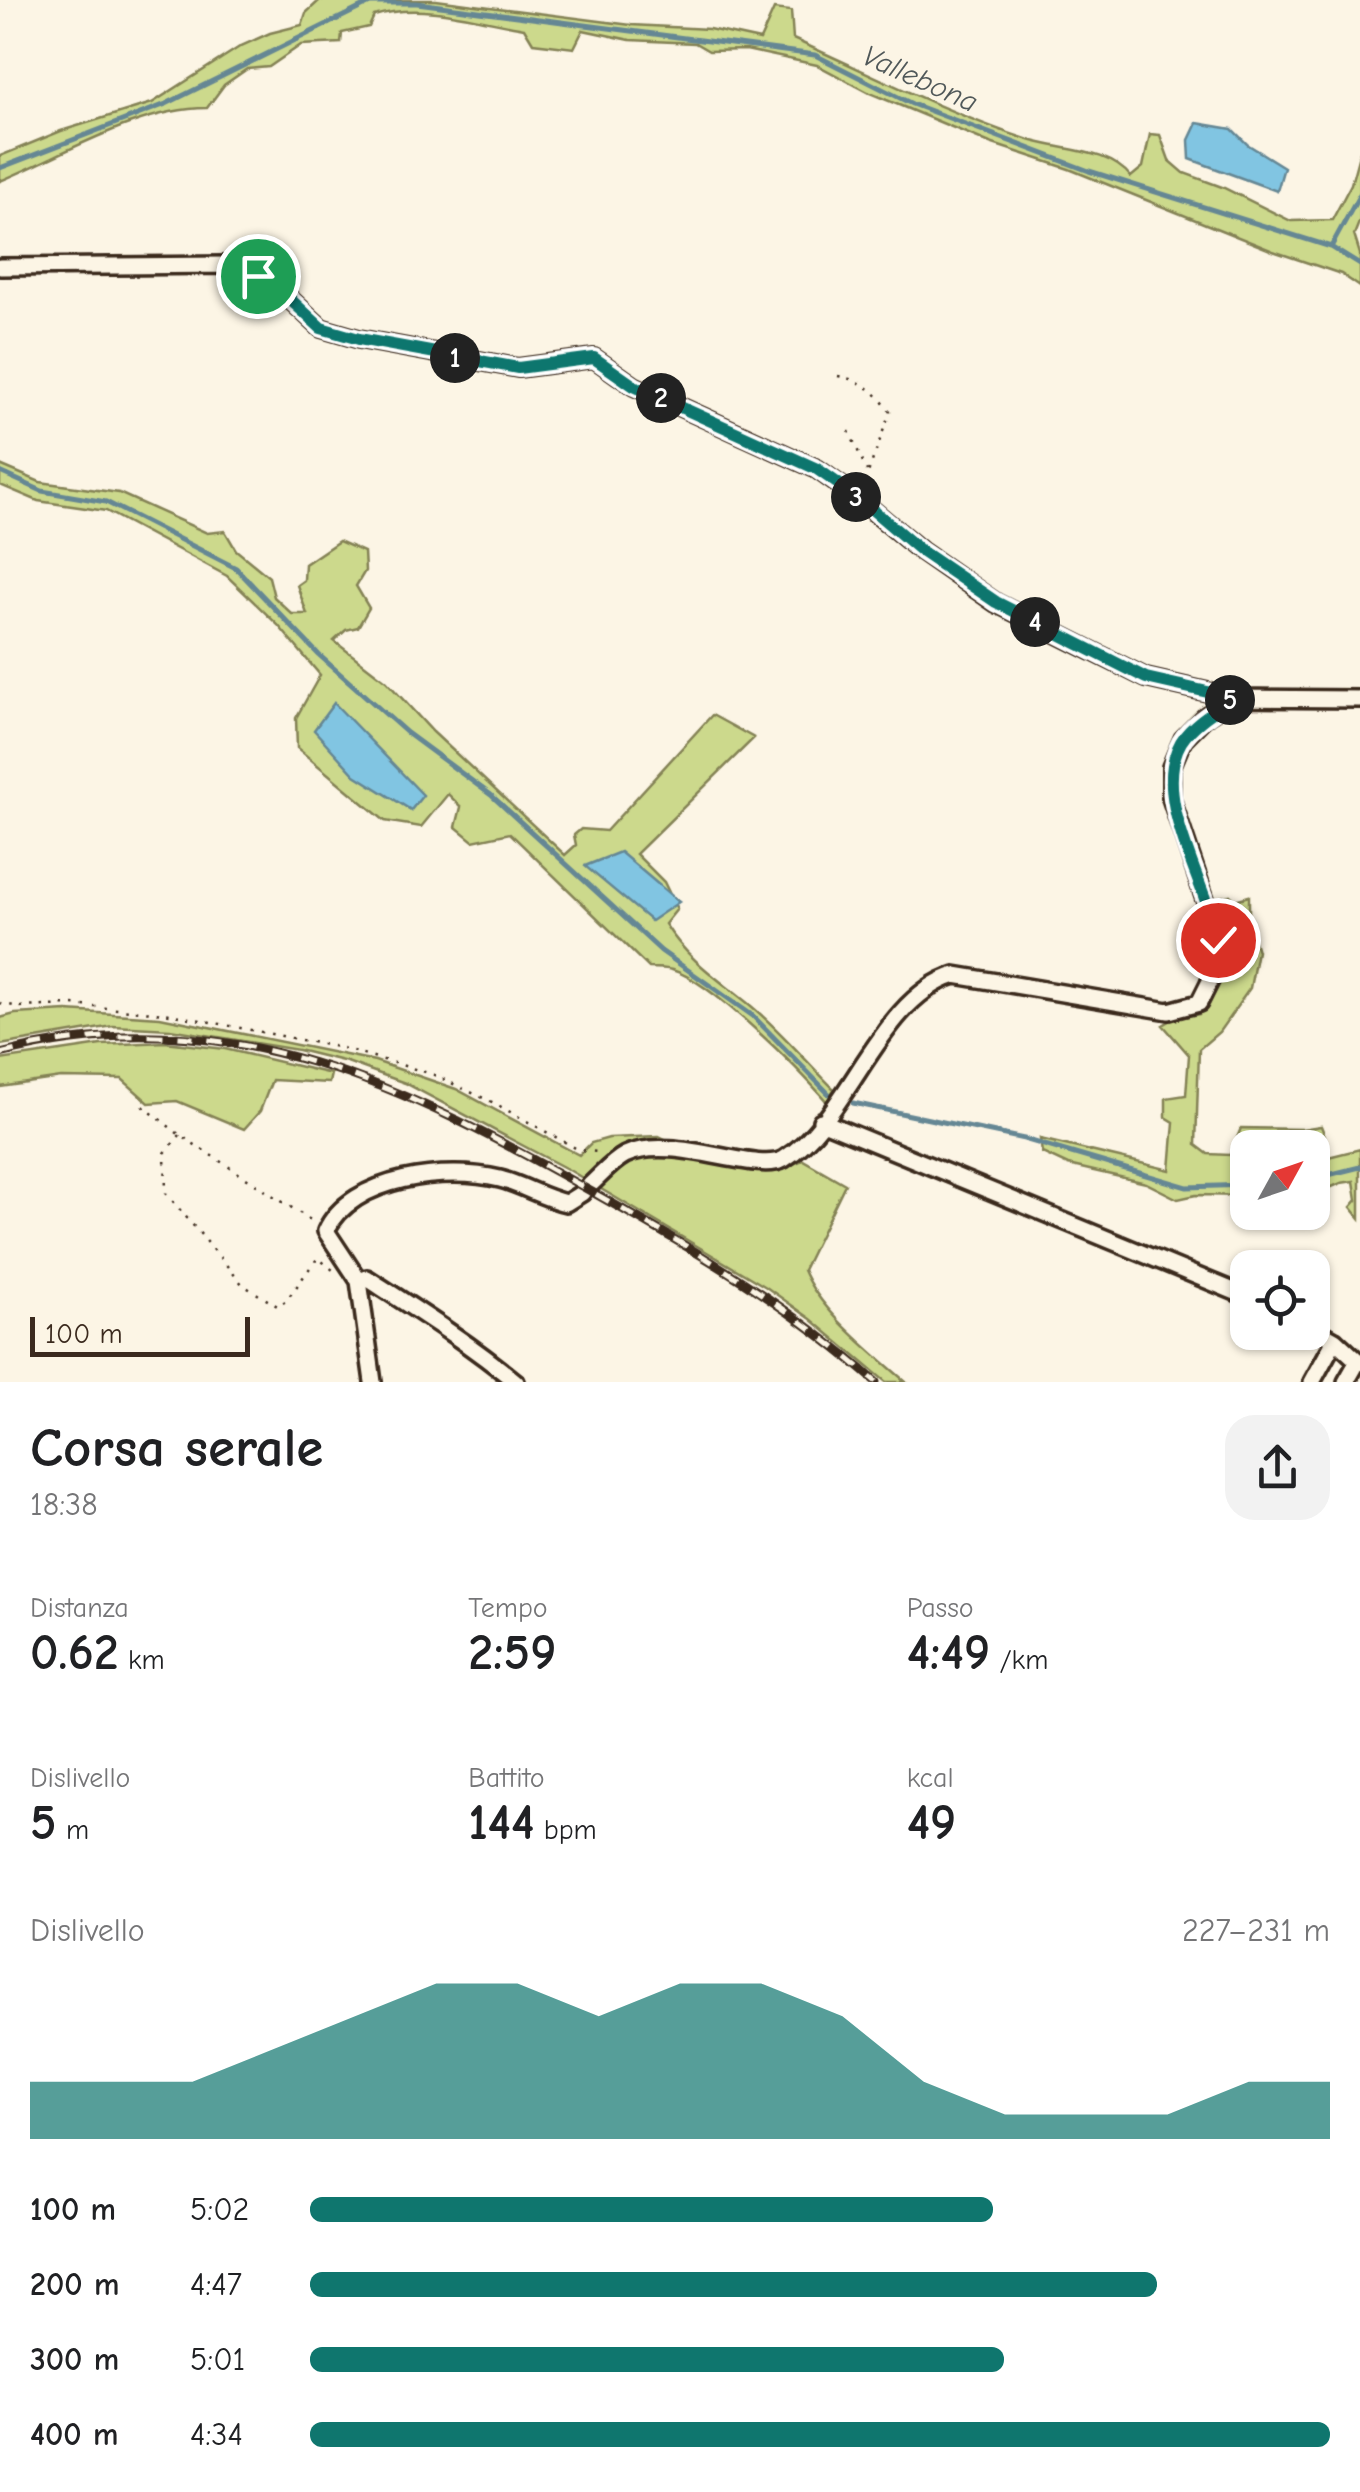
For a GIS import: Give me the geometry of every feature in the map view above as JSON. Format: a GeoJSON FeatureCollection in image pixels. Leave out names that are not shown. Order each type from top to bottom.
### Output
{"type":"FeatureCollection","features":[{"type":"Feature","properties":{"kind":"street"},"geometry":{"type":"LineString","coordinates":[[0,267],[226,266],[258,276],[278,288],[321,328],[359,339],[518,368],[594,358],[634,386],[817,469],[860,499],[921,551],[996,602],[1146,678],[1234,698],[1360,699]]}},
{"type":"Feature","properties":{"kind":"street"},"geometry":{"type":"LineString","coordinates":[[373,1382],[358,1282],[326,1230],[332,1218],[366,1192],[424,1176],[457,1172],[502,1179],[566,1204],[626,1155],[686,1148],[770,1164],[784,1158],[821,1121],[913,999],[935,981],[955,975],[1169,1011],[1199,1004],[1218,965],[1218,940],[1171,798],[1171,768],[1182,740],[1207,715],[1234,698]]}},
{"type":"Feature","properties":{"kind":"street"},"geometry":{"type":"LineString","coordinates":[[821,1121],[1230,1290]]}},
{"type":"Feature","properties":{"kind":"street"},"geometry":{"type":"LineString","coordinates":[[358,1282],[367,1278],[481,1352],[516,1382]]}},
{"type":"Feature","properties":{"kind":"street"},"geometry":{"type":"LineString","coordinates":[[1330,1337],[1359,1362],[1346,1382]]}},
{"type":"Feature","properties":{"kind":"street"},"geometry":{"type":"LineString","coordinates":[[1312,1382],[1335,1340]]}},
{"type":"Feature","properties":{"kind":"path"},"geometry":{"type":"LineString","coordinates":[[838,376],[859,380],[878,394],[890,412],[860,499]]}},
{"type":"Feature","properties":{"kind":"path"},"geometry":{"type":"LineString","coordinates":[[849,431],[868,473]]}},
{"type":"Feature","properties":{"kind":"path"},"geometry":{"type":"LineString","coordinates":[[0,1003],[166,1013],[342,1048],[432,1074],[579,1150],[626,1155]]}},
{"type":"Feature","properties":{"kind":"path"},"geometry":{"type":"LineString","coordinates":[[143,1106],[180,1135],[326,1230]]}},
{"type":"Feature","properties":{"kind":"path"},"geometry":{"type":"LineString","coordinates":[[180,1135],[165,1154],[166,1193],[243,1285],[279,1308],[303,1284],[306,1272],[318,1258],[344,1278],[358,1282]]}},
{"type":"Feature","properties":{"kind":"green space"},"geometry":{"type":"Polygon","coordinates":[[[320,0],[436,0],[631,25],[709,29],[760,40],[774,9],[791,11],[793,39],[966,117],[1026,139],[1097,155],[1131,177],[1143,167],[1150,134],[1160,135],[1169,160],[1184,173],[1291,221],[1332,220],[1351,184],[1360,151],[1360,220],[1354,235],[1360,254],[1360,287],[1341,274],[1273,251],[1069,169],[990,143],[870,93],[817,65],[746,50],[709,51],[695,43],[630,40],[583,30],[574,48],[533,43],[524,28],[430,12],[374,16],[369,27],[342,33],[341,43],[301,45],[269,67],[247,69],[224,85],[207,108],[181,110],[128,124],[0,181],[0,156],[61,131],[152,103],[241,46],[302,25],[306,13],[320,0]]]}},
{"type":"Feature","properties":{"kind":"green space"},"geometry":{"type":"Polygon","coordinates":[[[0,465],[40,482],[119,493],[207,533],[225,531],[236,550],[269,577],[274,597],[292,614],[307,614],[297,585],[304,580],[305,564],[339,541],[364,552],[365,571],[356,586],[369,608],[358,627],[346,630],[334,641],[386,681],[433,732],[565,855],[576,845],[574,835],[581,829],[606,831],[712,715],[754,738],[636,854],[664,882],[677,909],[665,924],[683,948],[772,1025],[834,1089],[827,1102],[776,1049],[709,991],[672,970],[649,968],[510,833],[473,841],[456,827],[461,807],[448,794],[421,827],[385,821],[297,748],[296,718],[320,675],[278,625],[227,576],[106,511],[38,501],[0,485],[0,465]]]}},
{"type":"Feature","properties":{"kind":"green space"},"geometry":{"type":"Polygon","coordinates":[[[1230,895],[1235,900],[1249,896],[1249,924],[1257,951],[1250,988],[1219,1032],[1199,1049],[1196,1145],[1208,1154],[1230,1155],[1230,1196],[1178,1199],[1146,1183],[1068,1165],[1042,1153],[1040,1139],[1170,1170],[1174,1122],[1166,1117],[1166,1098],[1186,1095],[1189,1055],[1163,1025],[1175,1018],[1199,1014],[1218,985],[1225,946],[1218,898],[1230,895]]]}},
{"type":"Feature","properties":{"kind":"green space"},"geometry":{"type":"Polygon","coordinates":[[[67,1011],[160,1017],[375,1061],[456,1089],[579,1155],[591,1143],[609,1138],[659,1136],[694,1153],[778,1170],[803,1160],[845,1184],[803,1270],[834,1315],[906,1382],[886,1382],[766,1287],[569,1170],[405,1083],[298,1050],[170,1029],[113,1026],[0,1045],[0,1018],[67,1011]]]}},
{"type":"Feature","properties":{"kind":"green space"},"geometry":{"type":"Polygon","coordinates":[[[165,1042],[225,1049],[331,1074],[329,1083],[272,1080],[260,1111],[244,1129],[177,1101],[149,1103],[122,1079],[61,1078],[0,1087],[0,1060],[101,1045],[165,1042]]]}},
{"type":"Feature","properties":{"kind":"green space"},"geometry":{"type":"Polygon","coordinates":[[[1321,1126],[1323,1130],[1240,1130],[1302,1129],[1321,1126]]]}},
{"type":"Feature","properties":{"kind":"green space"},"geometry":{"type":"Polygon","coordinates":[[[1360,1149],[1360,1218],[1351,1207],[1357,1200],[1354,1181],[1330,1188],[1330,1156],[1360,1149]]]}},
{"type":"Feature","properties":{"kind":"water"},"geometry":{"type":"Polygon","coordinates":[[[1197,123],[1232,129],[1247,144],[1284,167],[1277,191],[1190,159],[1189,140],[1197,123]]]}},
{"type":"Feature","properties":{"kind":"water"},"geometry":{"type":"Polygon","coordinates":[[[334,703],[423,795],[411,810],[355,775],[314,730],[334,703]]]}},
{"type":"Feature","properties":{"kind":"water"},"geometry":{"type":"Polygon","coordinates":[[[620,852],[679,902],[651,921],[585,866],[620,852]]]}},
{"type":"Feature","properties":{"kind":"waterway","name":"Vallebona"},"geometry":{"type":"LineString","coordinates":[[0,168],[166,104],[370,3],[417,3],[815,55],[912,104],[1089,171],[1331,247],[1360,265]]}},
{"type":"Feature","properties":{"kind":"waterway"},"geometry":{"type":"LineString","coordinates":[[1331,247],[1360,194]]}},
{"type":"Feature","properties":{"kind":"waterway"},"geometry":{"type":"LineString","coordinates":[[0,472],[42,491],[106,502],[236,568],[319,655],[407,733],[491,795],[661,951],[753,1016],[830,1095]]}},
{"type":"Feature","properties":{"kind":"waterway"},"geometry":{"type":"LineString","coordinates":[[853,1103],[1024,1139],[1187,1187],[1230,1186]]}},
{"type":"Feature","properties":{"kind":"waterway"},"geometry":{"type":"LineString","coordinates":[[1330,1174],[1360,1167]]}},
{"type":"Feature","properties":{"kind":"railway"},"geometry":{"type":"LineString","coordinates":[[0,1054],[83,1039],[163,1036],[239,1045],[313,1062],[386,1088],[529,1157],[673,1238],[812,1329],[876,1382]]}},
{"type":"Feature","properties":{"kind":"route"},"geometry":{"type":"LineString","coordinates":[[258,276],[278,288],[321,328],[403,350],[518,368],[594,358],[634,386],[817,469],[860,499],[921,551],[996,602],[1146,678],[1234,698],[1207,715],[1182,740],[1171,768],[1171,798],[1218,940]]}}]}
